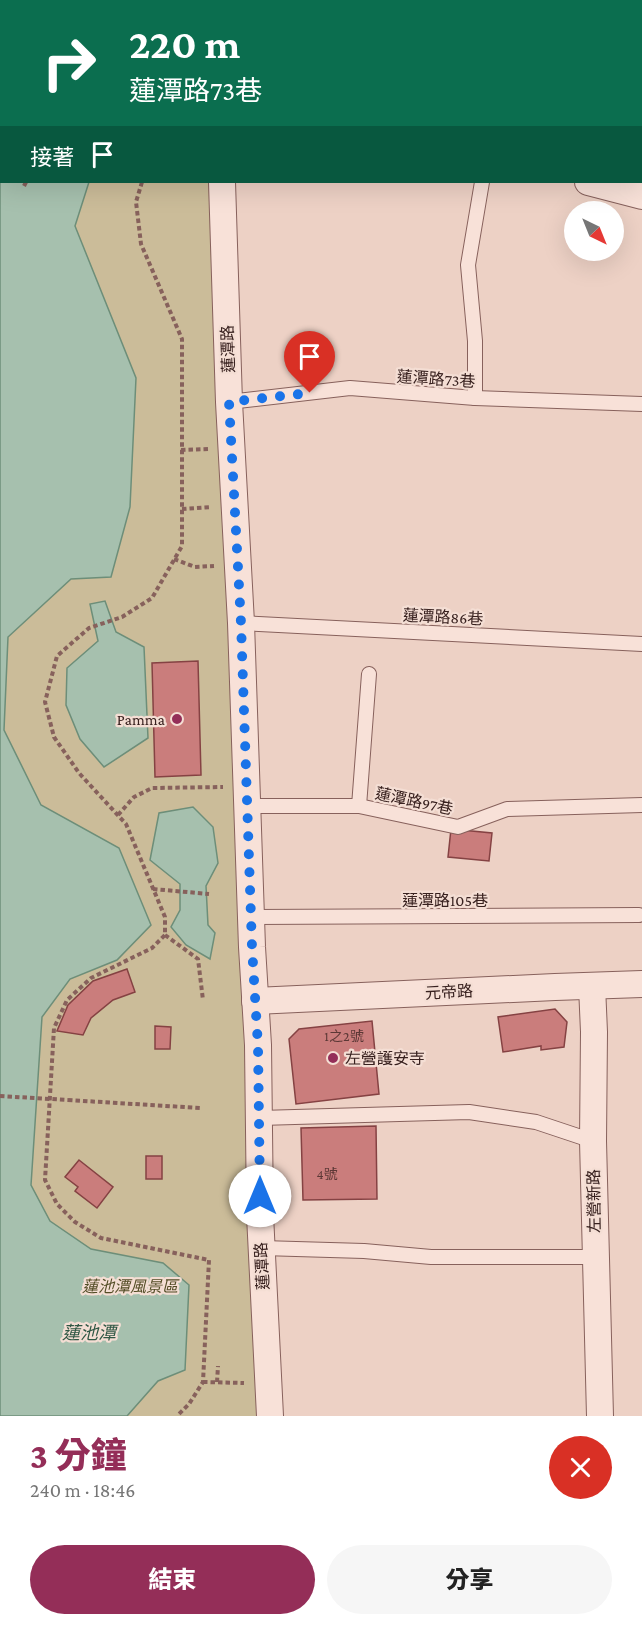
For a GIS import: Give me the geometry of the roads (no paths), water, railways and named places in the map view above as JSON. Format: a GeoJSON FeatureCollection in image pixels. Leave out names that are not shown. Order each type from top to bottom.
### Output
{"type":"FeatureCollection","features":[{"type":"Feature","properties":{"kind":"street","name":"蓮潭路"},"geometry":{"type":"LineString","coordinates":[[222,183],[229,402],[249,806],[251,918],[258,1046],[262,1248],[270,1416]]}},
{"type":"Feature","properties":{"kind":"street"},"geometry":{"type":"LineString","coordinates":[[592,183],[642,196]]}},
{"type":"Feature","properties":{"kind":"street","name":"元帝路"},"geometry":{"type":"LineString","coordinates":[[255,1001],[642,984]]}},
{"type":"Feature","properties":{"kind":"street","name":"左營新路"},"geometry":{"type":"LineString","coordinates":[[592,986],[593,1141],[600,1416]]}},
{"type":"Feature","properties":{"kind":"lane"},"geometry":{"type":"LineString","coordinates":[[475,398],[475,341],[468,265],[482,183]]}},
{"type":"Feature","properties":{"kind":"lane","name":"蓮潭路73巷"},"geometry":{"type":"LineString","coordinates":[[229,402],[350,388],[475,398],[642,404]]}},
{"type":"Feature","properties":{"kind":"lane","name":"蓮潭路86巷"},"geometry":{"type":"LineString","coordinates":[[241,623],[642,644]]}},
{"type":"Feature","properties":{"kind":"lane"},"geometry":{"type":"LineString","coordinates":[[359,806],[369,674]]}},
{"type":"Feature","properties":{"kind":"lane","name":"蓮潭路97巷"},"geometry":{"type":"LineString","coordinates":[[249,806],[359,806],[458,827],[507,808],[642,805]]}},
{"type":"Feature","properties":{"kind":"lane","name":"蓮潭路105巷"},"geometry":{"type":"LineString","coordinates":[[251,918],[639,915]]}},
{"type":"Feature","properties":{"kind":"lane"},"geometry":{"type":"LineString","coordinates":[[260,1118],[469,1112],[536,1122],[593,1141]]}},
{"type":"Feature","properties":{"kind":"lane"},"geometry":{"type":"LineString","coordinates":[[262,1248],[364,1251],[430,1257],[596,1257]]}},
{"type":"Feature","properties":{"kind":"water","name":"蓮池潭"},"geometry":{"type":"Polygon","coordinates":[[[0,183],[89,183],[75,226],[136,378],[130,507],[111,577],[71,579],[8,637],[4,730],[41,805],[119,848],[151,925],[117,960],[70,979],[42,1017],[31,1185],[50,1221],[91,1249],[163,1263],[189,1285],[185,1370],[158,1381],[127,1416],[0,1416],[0,183]]]}},
{"type":"Feature","properties":{"kind":"water"},"geometry":{"type":"Polygon","coordinates":[[[105,601],[116,632],[144,647],[148,738],[104,767],[80,739],[66,705],[67,668],[98,641],[90,604],[105,601]]]}},
{"type":"Feature","properties":{"kind":"water"},"geometry":{"type":"Polygon","coordinates":[[[193,807],[213,827],[218,863],[206,886],[208,925],[215,933],[210,959],[186,945],[171,927],[180,910],[180,884],[150,860],[159,813],[193,807]]]}},
{"type":"Feature","properties":{"kind":"place","name":"Pamma"},"geometry":{"type":"Point","coordinates":[177,719]}},
{"type":"Feature","properties":{"kind":"place","name":"左營護安寺"},"geometry":{"type":"Point","coordinates":[333,1058]}},
{"type":"Feature","properties":{"kind":"park label","name":"蓮池潭風景區"},"geometry":{"type":"Point","coordinates":[130,1286]}}]}
